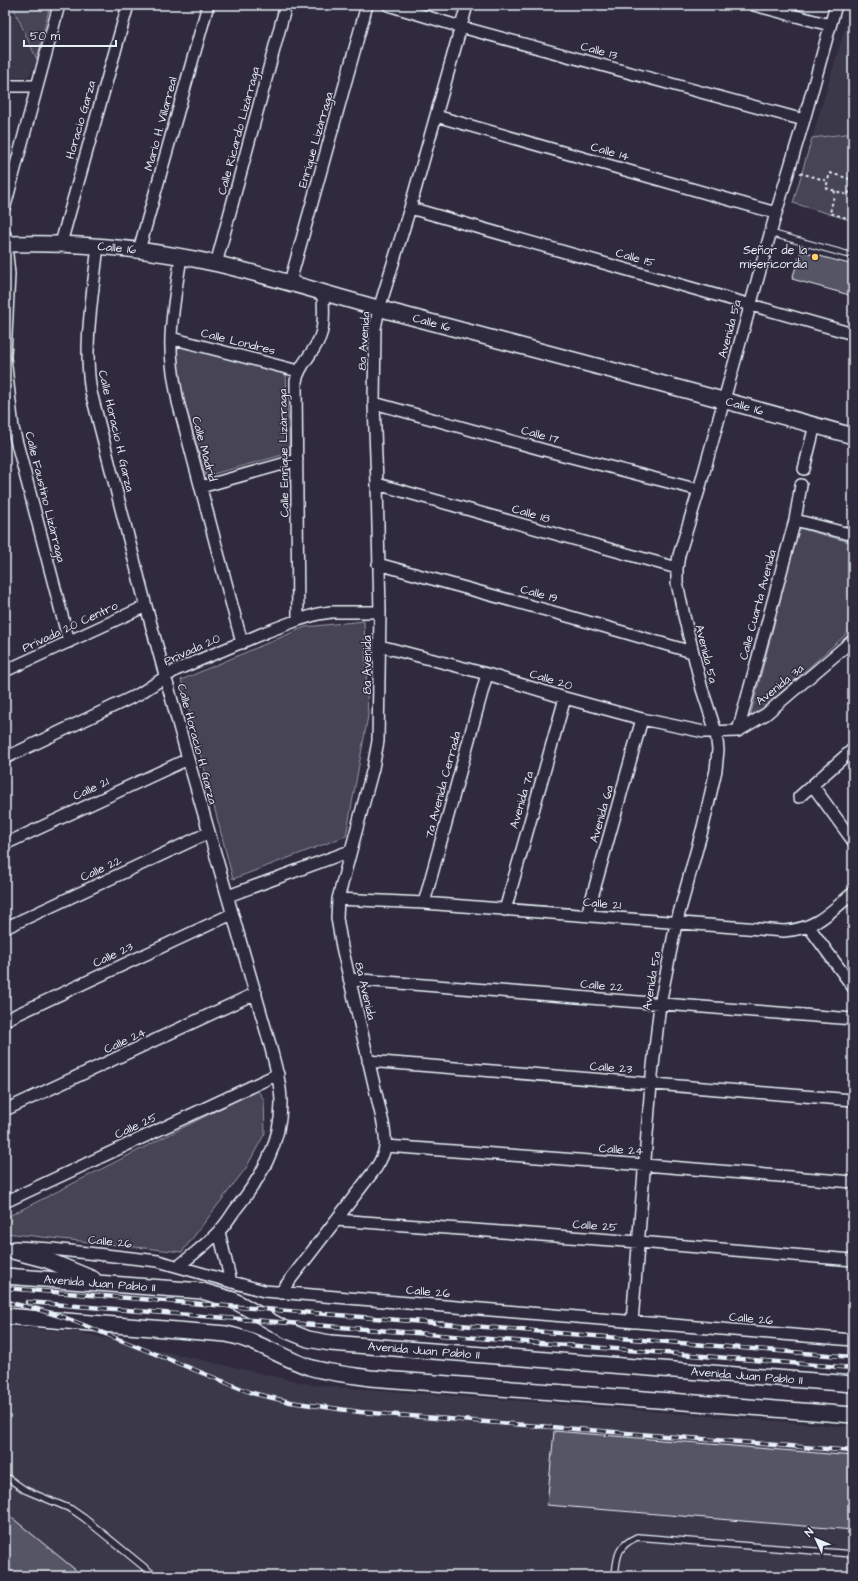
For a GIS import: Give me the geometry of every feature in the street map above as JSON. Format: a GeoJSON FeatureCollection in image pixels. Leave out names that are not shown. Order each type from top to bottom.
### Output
{"type":"FeatureCollection","features":[{"type":"Feature","properties":{"kind":"main road","name":"Calle 16"},"geometry":{"type":"LineString","coordinates":[[5,241],[60,243],[139,250],[216,264],[290,282],[323,294],[724,400],[853,436]]}},
{"type":"Feature","properties":{"kind":"main road"},"geometry":{"type":"LineString","coordinates":[[5,1248],[47,1260],[102,1283]]}},
{"type":"Feature","properties":{"kind":"main road","name":"Avenida Juan Pablo II"},"geometry":{"type":"LineString","coordinates":[[5,1276],[202,1291],[233,1300],[288,1332],[308,1339],[330,1343],[853,1384]]}},
{"type":"Feature","properties":{"kind":"main road"},"geometry":{"type":"LineString","coordinates":[[5,1316],[226,1334],[242,1337],[256,1342],[309,1366],[341,1374],[853,1415]]}},
{"type":"Feature","properties":{"kind":"street"},"geometry":{"type":"LineString","coordinates":[[5,206],[59,5]]}},
{"type":"Feature","properties":{"kind":"street","name":"Horacio Garza"},"geometry":{"type":"LineString","coordinates":[[60,243],[128,5]]}},
{"type":"Feature","properties":{"kind":"street","name":"Mario H. Villarreal"},"geometry":{"type":"LineString","coordinates":[[139,250],[208,5]]}},
{"type":"Feature","properties":{"kind":"street","name":"Calle Ricardo Lizárraga"},"geometry":{"type":"LineString","coordinates":[[216,264],[286,5]]}},
{"type":"Feature","properties":{"kind":"street","name":"Enrique Lizárraga"},"geometry":{"type":"LineString","coordinates":[[290,282],[367,5]]}},
{"type":"Feature","properties":{"kind":"street","name":"Calle 13"},"geometry":{"type":"LineString","coordinates":[[388,5],[461,27],[804,120]]}},
{"type":"Feature","properties":{"kind":"street","name":"8a Avenida"},"geometry":{"type":"LineString","coordinates":[[386,1146],[383,1124],[336,918],[338,899],[373,768],[378,740],[380,612],[374,403],[374,344],[379,309],[410,208],[467,5]]}},
{"type":"Feature","properties":{"kind":"street"},"geometry":{"type":"LineString","coordinates":[[754,5],[830,25]]}},
{"type":"Feature","properties":{"kind":"street","name":"Avenida 5a"},"geometry":{"type":"LineString","coordinates":[[632,1322],[651,1084],[660,1004],[676,924],[703,827],[716,770],[718,750],[716,732],[692,652],[678,583],[677,568],[679,555],[699,490],[770,233],[804,120],[836,5]]}},
{"type":"Feature","properties":{"kind":"street"},"geometry":{"type":"LineString","coordinates":[[5,86],[37,86]]}},
{"type":"Feature","properties":{"kind":"street","name":"Calle 14"},"geometry":{"type":"LineString","coordinates":[[436,116],[776,213]]}},
{"type":"Feature","properties":{"kind":"street"},"geometry":{"type":"LineString","coordinates":[[5,162],[17,162]]}},
{"type":"Feature","properties":{"kind":"street","name":"Calle 15"},"geometry":{"type":"LineString","coordinates":[[410,208],[853,334]]}},
{"type":"Feature","properties":{"kind":"street","name":"Calle Faustino Lizárraga"},"geometry":{"type":"LineString","coordinates":[[5,241],[9,274],[5,357],[13,428],[69,642]]}},
{"type":"Feature","properties":{"kind":"street","name":"Calle Horacio H. Garza"},"geometry":{"type":"LineString","coordinates":[[98,246],[87,350],[87,372],[92,400],[208,833],[228,896],[278,1074],[281,1102],[279,1128],[273,1149],[253,1186],[219,1232],[179,1266]]}},
{"type":"Feature","properties":{"kind":"street","name":"Calle Madrid"},"geometry":{"type":"LineString","coordinates":[[181,257],[171,338],[172,361],[178,402],[242,643]]}},
{"type":"Feature","properties":{"kind":"street","name":"Calle Enrique Lizárraga"},"geometry":{"type":"LineString","coordinates":[[298,620],[295,395],[298,371],[317,343],[321,334],[323,322],[323,294]]}},
{"type":"Feature","properties":{"kind":"street","name":"Calle Londres"},"geometry":{"type":"LineString","coordinates":[[171,338],[298,371]]}},
{"type":"Feature","properties":{"kind":"street","name":"Calle 17"},"geometry":{"type":"LineString","coordinates":[[374,403],[544,450],[699,490]]}},
{"type":"Feature","properties":{"kind":"street"},"geometry":{"type":"LineString","coordinates":[[804,469],[815,425]]}},
{"type":"Feature","properties":{"kind":"street"},"geometry":{"type":"LineString","coordinates":[[201,487],[297,460]]}},
{"type":"Feature","properties":{"kind":"street","name":"Calle 18"},"geometry":{"type":"LineString","coordinates":[[377,484],[677,568]]}},
{"type":"Feature","properties":{"kind":"street","name":"Calle Cuarta Avenida"},"geometry":{"type":"LineString","coordinates":[[738,731],[795,520],[801,485]]}},
{"type":"Feature","properties":{"kind":"street"},"geometry":{"type":"LineString","coordinates":[[795,520],[853,535]]}},
{"type":"Feature","properties":{"kind":"street","name":"Calle 19"},"geometry":{"type":"LineString","coordinates":[[378,564],[692,652]]}},
{"type":"Feature","properties":{"kind":"street","name":"Privada 20 Centro"},"geometry":{"type":"LineString","coordinates":[[5,671],[146,606]]}},
{"type":"Feature","properties":{"kind":"street","name":"Privada 20"},"geometry":{"type":"LineString","coordinates":[[5,758],[139,694],[165,676],[189,664],[298,620],[332,612],[380,612]]}},
{"type":"Feature","properties":{"kind":"street","name":"Avenida 3a"},"geometry":{"type":"LineString","coordinates":[[716,732],[738,731],[766,714],[853,640]]}},
{"type":"Feature","properties":{"kind":"street","name":"Calle 20"},"geometry":{"type":"LineString","coordinates":[[380,646],[487,674],[565,698],[642,719],[704,732],[716,732]]}},
{"type":"Feature","properties":{"kind":"street","name":"7a Avenida Cerrada"},"geometry":{"type":"LineString","coordinates":[[424,903],[487,674]]}},
{"type":"Feature","properties":{"kind":"street","name":"Avenida 7a"},"geometry":{"type":"LineString","coordinates":[[505,910],[565,698]]}},
{"type":"Feature","properties":{"kind":"street","name":"Avenida 6a"},"geometry":{"type":"LineString","coordinates":[[587,915],[642,719]]}},
{"type":"Feature","properties":{"kind":"street"},"geometry":{"type":"LineString","coordinates":[[799,797],[853,749]]}},
{"type":"Feature","properties":{"kind":"street","name":"Calle 21"},"geometry":{"type":"LineString","coordinates":[[5,844],[188,759]]}},
{"type":"Feature","properties":{"kind":"street"},"geometry":{"type":"LineString","coordinates":[[813,786],[853,841]]}},
{"type":"Feature","properties":{"kind":"street","name":"Calle 22"},"geometry":{"type":"LineString","coordinates":[[5,928],[208,833]]}},
{"type":"Feature","properties":{"kind":"street"},"geometry":{"type":"LineString","coordinates":[[228,896],[350,851]]}},
{"type":"Feature","properties":{"kind":"street","name":"Calle 21"},"geometry":{"type":"LineString","coordinates":[[338,899],[424,903],[587,915],[676,924],[784,931],[798,930],[808,927],[853,894]]}},
{"type":"Feature","properties":{"kind":"street","name":"Calle 23"},"geometry":{"type":"LineString","coordinates":[[5,1020],[232,914]]}},
{"type":"Feature","properties":{"kind":"street"},"geometry":{"type":"LineString","coordinates":[[808,927],[853,987]]}},
{"type":"Feature","properties":{"kind":"street","name":"Calle 22"},"geometry":{"type":"LineString","coordinates":[[349,980],[853,1019]]}},
{"type":"Feature","properties":{"kind":"street","name":"Calle 24"},"geometry":{"type":"LineString","coordinates":[[5,1110],[256,993]]}},
{"type":"Feature","properties":{"kind":"street","name":"Calle 23"},"geometry":{"type":"LineString","coordinates":[[368,1061],[853,1100]]}},
{"type":"Feature","properties":{"kind":"street","name":"Calle 25"},"geometry":{"type":"LineString","coordinates":[[5,1202],[278,1074]]}},
{"type":"Feature","properties":{"kind":"street"},"geometry":{"type":"LineString","coordinates":[[280,1293],[376,1168],[383,1157],[386,1146]]}},
{"type":"Feature","properties":{"kind":"street","name":"Calle 24"},"geometry":{"type":"LineString","coordinates":[[386,1146],[853,1182]]}},
{"type":"Feature","properties":{"kind":"street","name":"Calle 25"},"geometry":{"type":"LineString","coordinates":[[336,1220],[639,1242],[853,1260]]}},
{"type":"Feature","properties":{"kind":"street"},"geometry":{"type":"LineString","coordinates":[[219,1232],[230,1282]]}},
{"type":"Feature","properties":{"kind":"street","name":"Calle 26"},"geometry":{"type":"LineString","coordinates":[[5,1248],[52,1248],[158,1260],[230,1282],[264,1291],[280,1293],[853,1340]]}},
{"type":"Feature","properties":{"kind":"lane"},"geometry":{"type":"LineString","coordinates":[[770,233],[853,256]]}},
{"type":"Feature","properties":{"kind":"lane"},"geometry":{"type":"LineString","coordinates":[[5,1476],[25,1490],[71,1509],[155,1576]]}},
{"type":"Feature","properties":{"kind":"lane"},"geometry":{"type":"LineString","coordinates":[[615,1576],[617,1556],[621,1548],[629,1541],[637,1537],[853,1554]]}},
{"type":"Feature","properties":{"kind":"path"},"geometry":{"type":"LineString","coordinates":[[789,170],[828,181]]}},
{"type":"Feature","properties":{"kind":"path"},"geometry":{"type":"LineString","coordinates":[[830,173],[853,180],[848,195],[826,188],[828,181],[830,173]]}},
{"type":"Feature","properties":{"kind":"path"},"geometry":{"type":"LineString","coordinates":[[836,191],[830,213],[853,220]]}},
{"type":"Feature","properties":{"kind":"shaded area"},"geometry":{"type":"Polygon","coordinates":[[[5,5],[10,5],[37,63],[28,77],[5,78],[5,5]]]}},
{"type":"Feature","properties":{"kind":"shaded area"},"geometry":{"type":"Polygon","coordinates":[[[12,5],[50,5],[37,60],[12,5]]]}},
{"type":"Feature","properties":{"kind":"shaded area"},"geometry":{"type":"Polygon","coordinates":[[[852,5],[853,133],[812,138],[852,5]]]}},
{"type":"Feature","properties":{"kind":"shaded area"},"geometry":{"type":"Polygon","coordinates":[[[853,133],[853,221],[793,203],[812,138],[853,133]]]}},
{"type":"Feature","properties":{"kind":"shaded area"},"geometry":{"type":"Polygon","coordinates":[[[184,346],[286,374],[290,453],[206,476],[192,430],[178,372],[178,347],[184,346]]]}},
{"type":"Feature","properties":{"kind":"shaded area"},"geometry":{"type":"Polygon","coordinates":[[[799,528],[853,543],[853,628],[749,721],[799,528]]]}},
{"type":"Feature","properties":{"kind":"shaded area"},"geometry":{"type":"Polygon","coordinates":[[[364,621],[368,716],[346,836],[233,879],[181,680],[305,627],[364,621]]]}},
{"type":"Feature","properties":{"kind":"shaded area"},"geometry":{"type":"Polygon","coordinates":[[[257,1090],[264,1099],[265,1133],[246,1168],[182,1252],[5,1233],[5,1218],[257,1090]]]}},
{"type":"Feature","properties":{"kind":"shaded area"},"geometry":{"type":"Polygon","coordinates":[[[5,1327],[78,1332],[313,1385],[853,1427],[853,1576],[5,1576],[5,1327]]]}},
{"type":"Feature","properties":{"kind":"building"},"geometry":{"type":"Polygon","coordinates":[[[801,251],[853,265],[853,296],[792,279],[801,251]]]}},
{"type":"Feature","properties":{"kind":"building"},"geometry":{"type":"Polygon","coordinates":[[[554,1431],[853,1456],[853,1530],[547,1505],[554,1431]]]}},
{"type":"Feature","properties":{"kind":"building"},"geometry":{"type":"Polygon","coordinates":[[[5,1512],[83,1576],[5,1576],[5,1512]]]}},
{"type":"Feature","properties":{"kind":"railway"},"geometry":{"type":"LineString","coordinates":[[5,1288],[853,1357]]}},
{"type":"Feature","properties":{"kind":"railway"},"geometry":{"type":"LineString","coordinates":[[5,1302],[37,1309],[66,1318],[252,1393],[290,1402],[360,1412],[853,1451]]}},
{"type":"Feature","properties":{"kind":"railway"},"geometry":{"type":"LineString","coordinates":[[27,1302],[853,1368]]}},
{"type":"Feature","properties":{"kind":"place","name":"Señor de la misericordia"},"geometry":{"type":"Point","coordinates":[815,257]}}]}
